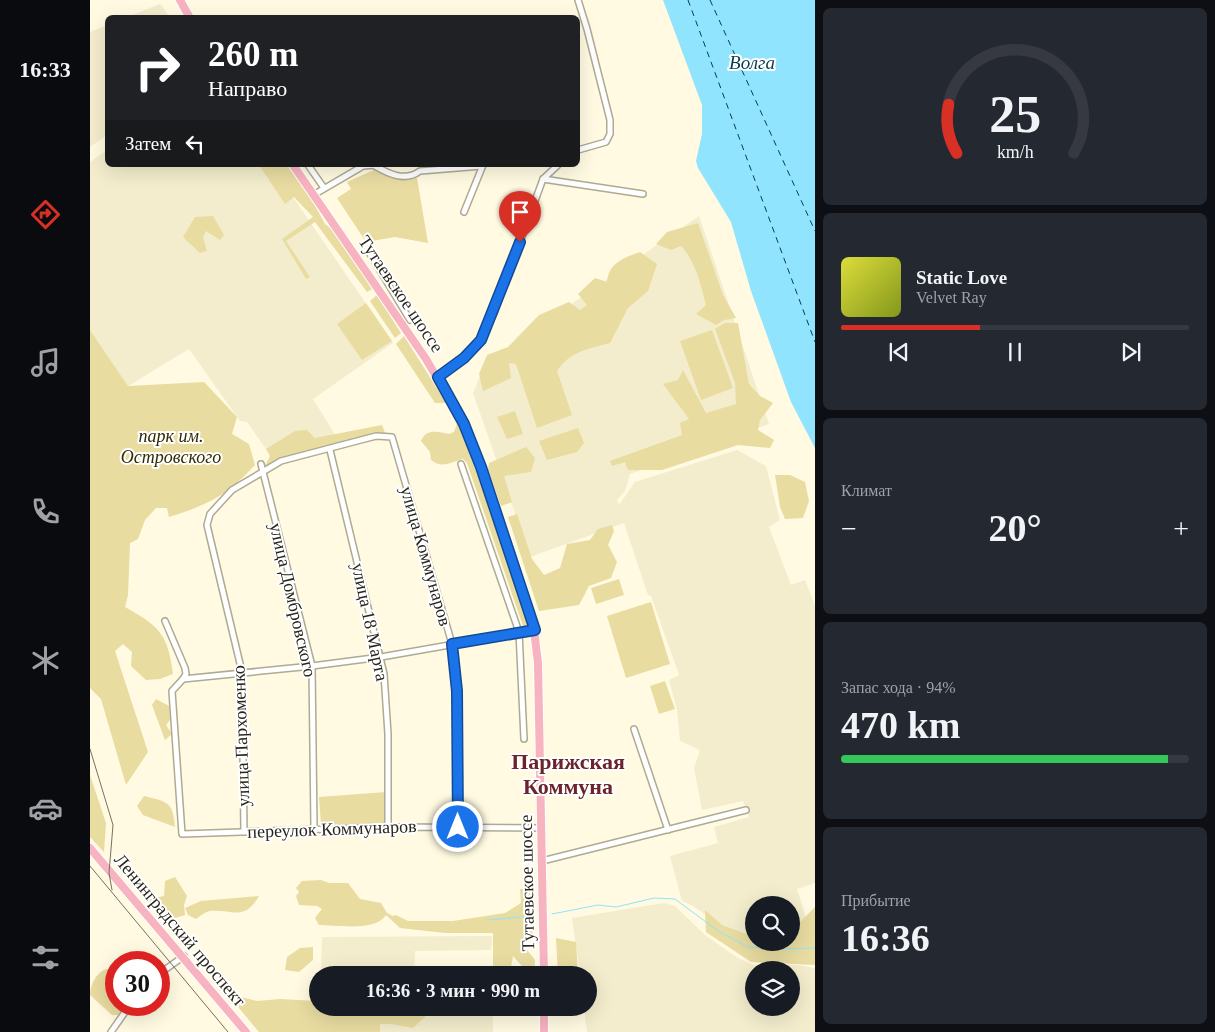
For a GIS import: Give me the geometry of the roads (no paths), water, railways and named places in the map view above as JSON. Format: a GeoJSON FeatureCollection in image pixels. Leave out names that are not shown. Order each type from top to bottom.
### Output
{"type":"FeatureCollection","features":[{"type":"Feature","properties":{"kind":"main road"},"geometry":{"type":"LineString","coordinates":[[180,0],[188,15]]}},
{"type":"Feature","properties":{"kind":"main road","name":"Тутаевское шоссе"},"geometry":{"type":"LineString","coordinates":[[294,167],[438,377],[464,424],[481,467],[535,630],[538,663],[544,966]]}},
{"type":"Feature","properties":{"kind":"main road","name":"Ленинградский проспект"},"geometry":{"type":"LineString","coordinates":[[90,848],[184,956],[246,1032]]}},
{"type":"Feature","properties":{"kind":"main road"},"geometry":{"type":"LineString","coordinates":[[544,1016],[544,1032]]}},
{"type":"Feature","properties":{"kind":"street"},"geometry":{"type":"LineString","coordinates":[[578,0],[610,120],[610,134],[606,142],[580,149]]}},
{"type":"Feature","properties":{"kind":"street"},"geometry":{"type":"LineString","coordinates":[[580,21],[584,20]]}},
{"type":"Feature","properties":{"kind":"street"},"geometry":{"type":"LineString","coordinates":[[309,167],[324,188]]}},
{"type":"Feature","properties":{"kind":"street"},"geometry":{"type":"LineString","coordinates":[[314,194],[361,167]]}},
{"type":"Feature","properties":{"kind":"street"},"geometry":{"type":"LineString","coordinates":[[378,167],[392,176],[415,175],[420,171],[470,167]]}},
{"type":"Feature","properties":{"kind":"street"},"geometry":{"type":"LineString","coordinates":[[464,212],[483,167]]}},
{"type":"Feature","properties":{"kind":"street"},"geometry":{"type":"LineString","coordinates":[[438,377],[464,358],[481,340],[494,313],[543,179],[556,167]]}},
{"type":"Feature","properties":{"kind":"street"},"geometry":{"type":"LineString","coordinates":[[543,179],[643,194]]}},
{"type":"Feature","properties":{"kind":"street"},"geometry":{"type":"LineString","coordinates":[[370,254],[410,320]]}},
{"type":"Feature","properties":{"kind":"street"},"geometry":{"type":"LineString","coordinates":[[378,287],[388,282]]}},
{"type":"Feature","properties":{"kind":"street","name":"улица Коммунаров"},"geometry":{"type":"LineString","coordinates":[[330,450],[376,436],[392,437],[452,644],[457,691],[458,827]]}},
{"type":"Feature","properties":{"kind":"street"},"geometry":{"type":"LineString","coordinates":[[262,471],[281,462],[330,450]]}},
{"type":"Feature","properties":{"kind":"street","name":"улица 18 Марта"},"geometry":{"type":"LineString","coordinates":[[330,450],[384,674],[388,734],[388,827]]}},
{"type":"Feature","properties":{"kind":"street","name":"улица Домбровского"},"geometry":{"type":"LineString","coordinates":[[260,464],[312,666],[314,828]]}},
{"type":"Feature","properties":{"kind":"street"},"geometry":{"type":"LineString","coordinates":[[462,464],[519,632],[524,738]]}},
{"type":"Feature","properties":{"kind":"street","name":"улица Пархоменко"},"geometry":{"type":"LineString","coordinates":[[244,832],[242,672],[207,525],[210,514],[232,490],[262,471]]}},
{"type":"Feature","properties":{"kind":"street"},"geometry":{"type":"LineString","coordinates":[[165,621],[185,668],[183,678],[312,666],[381,657],[535,630]]}},
{"type":"Feature","properties":{"kind":"street","name":"переулок Коммунаров"},"geometry":{"type":"LineString","coordinates":[[183,678],[172,691],[182,834],[314,828],[541,828]]}},
{"type":"Feature","properties":{"kind":"street"},"geometry":{"type":"LineString","coordinates":[[634,729],[668,830]]}},
{"type":"Feature","properties":{"kind":"street"},"geometry":{"type":"LineString","coordinates":[[542,862],[746,810]]}},
{"type":"Feature","properties":{"kind":"street"},"geometry":{"type":"LineString","coordinates":[[170,966],[184,956]]}},
{"type":"Feature","properties":{"kind":"street"},"geometry":{"type":"LineString","coordinates":[[111,1032],[122,1016]]}},
{"type":"Feature","properties":{"kind":"water","name":"Волга"},"geometry":{"type":"Polygon","coordinates":[[[663,0],[815,0],[815,448],[791,402],[751,291],[731,222],[698,168],[696,161],[702,134],[702,105],[663,0]]]}},
{"type":"Feature","properties":{"kind":"waterway"},"geometry":{"type":"LineString","coordinates":[[552,914],[598,905],[616,907],[654,898],[675,899],[718,931],[748,947],[777,949],[815,948]]}},
{"type":"Feature","properties":{"kind":"waterway"},"geometry":{"type":"LineString","coordinates":[[487,920],[532,916]]}},
{"type":"Feature","properties":{"kind":"tram line"},"geometry":{"type":"LineString","coordinates":[[90,749],[113,825],[109,873],[112,890]]}},
{"type":"Feature","properties":{"kind":"tram line"},"geometry":{"type":"LineString","coordinates":[[90,866],[228,1032]]}},
{"type":"Feature","properties":{"kind":"district","name":"Парижская Коммуна"},"geometry":{"type":"Point","coordinates":[568,774]}},
{"type":"Feature","properties":{"kind":"park label","name":"парк им. Островского"},"geometry":{"type":"Point","coordinates":[171,446]}}]}
